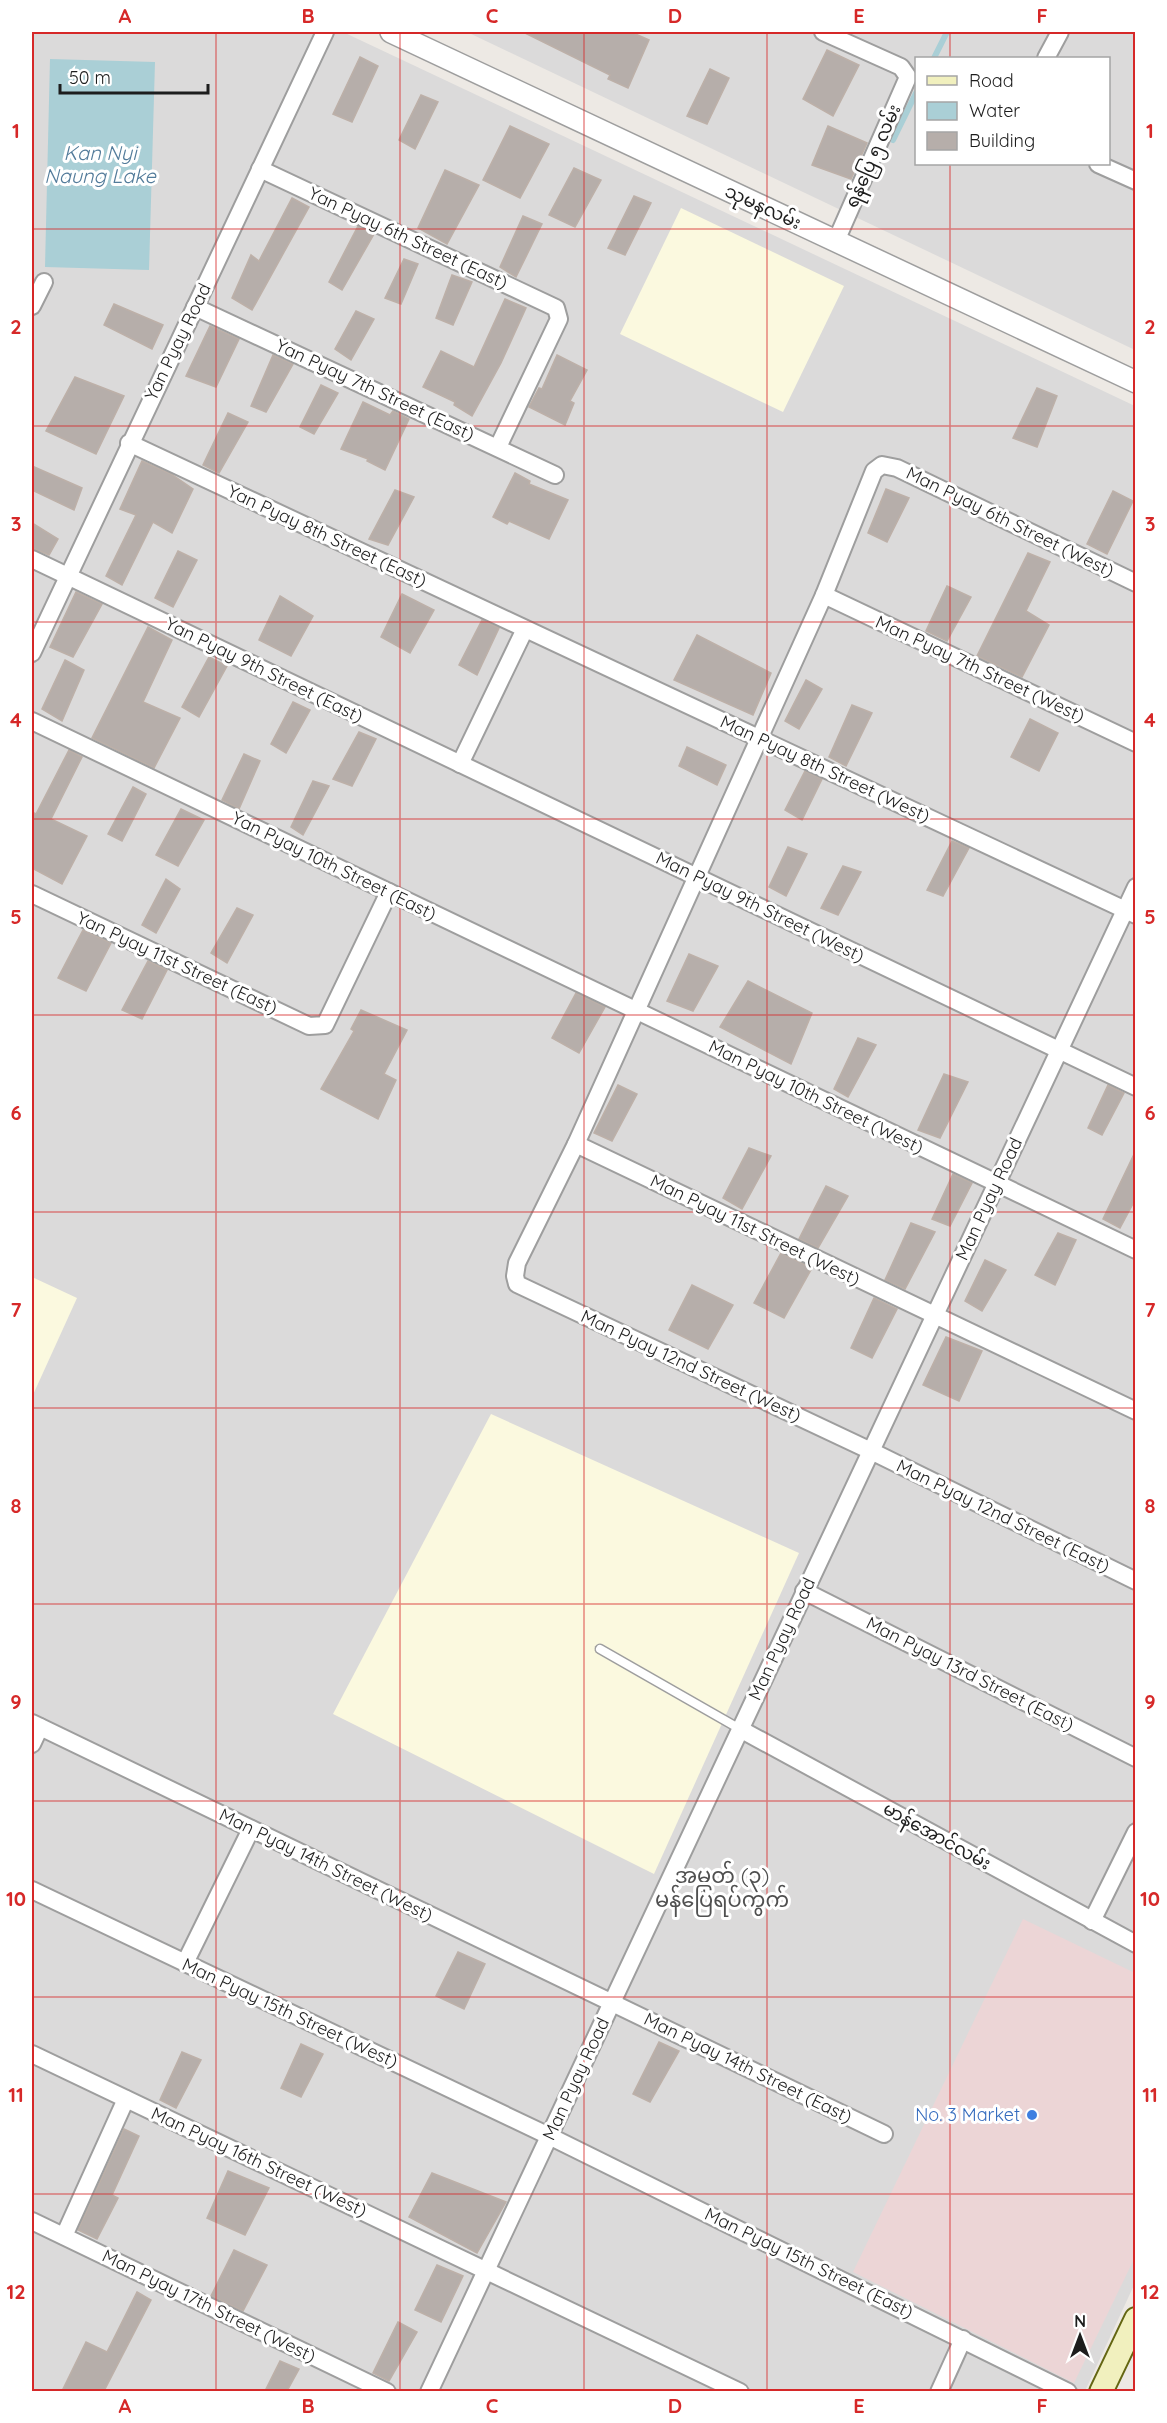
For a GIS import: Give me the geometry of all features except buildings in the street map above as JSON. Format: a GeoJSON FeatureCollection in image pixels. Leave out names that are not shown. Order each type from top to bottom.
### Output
{"type":"FeatureCollection","features":[{"type":"Feature","properties":{"kind":"main road"},"geometry":{"type":"LineString","coordinates":[[1101,2391],[1136,2319]]}},
{"type":"Feature","properties":{"kind":"street","name":"Yan Pyay Road"},"geometry":{"type":"LineString","coordinates":[[32,653],[129,443],[325,32]]}},
{"type":"Feature","properties":{"kind":"street","name":"သုမနလမ်း"},"geometry":{"type":"LineString","coordinates":[[392,32],[1136,382]]}},
{"type":"Feature","properties":{"kind":"street"},"geometry":{"type":"LineString","coordinates":[[823,32],[844,36]]}},
{"type":"Feature","properties":{"kind":"street"},"geometry":{"type":"LineString","coordinates":[[1047,57],[1060,32]]}},
{"type":"Feature","properties":{"kind":"street","name":"ရန်ပြေ ၅ လမ်း"},"geometry":{"type":"LineString","coordinates":[[836,241],[908,77],[906,71],[844,36]]}},
{"type":"Feature","properties":{"kind":"street"},"geometry":{"type":"LineString","coordinates":[[1100,165],[1136,181]]}},
{"type":"Feature","properties":{"kind":"street","name":"Yan Pyay 6th Street (East)"},"geometry":{"type":"LineString","coordinates":[[260,169],[555,308],[559,320],[498,447]]}},
{"type":"Feature","properties":{"kind":"street"},"geometry":{"type":"LineString","coordinates":[[32,306],[44,282]]}},
{"type":"Feature","properties":{"kind":"street","name":"Yan Pyay 7th Street (East)"},"geometry":{"type":"LineString","coordinates":[[195,307],[555,475]]}},
{"type":"Feature","properties":{"kind":"street","name":"Yan Pyay 8th Street (East)"},"geometry":{"type":"LineString","coordinates":[[129,443],[525,629]]}},
{"type":"Feature","properties":{"kind":"street","name":"Man Pyay 6th Street (West)"},"geometry":{"type":"LineString","coordinates":[[824,595],[874,471],[882,465],[897,468],[1136,583]]}},
{"type":"Feature","properties":{"kind":"street","name":"Yan Pyay 9th Street (East)"},"geometry":{"type":"LineString","coordinates":[[32,559],[460,764]]}},
{"type":"Feature","properties":{"kind":"street"},"geometry":{"type":"LineString","coordinates":[[576,1144],[824,595]]}},
{"type":"Feature","properties":{"kind":"street","name":"Man Pyay 7th Street (West)"},"geometry":{"type":"LineString","coordinates":[[824,595],[1136,743]]}},
{"type":"Feature","properties":{"kind":"street"},"geometry":{"type":"LineString","coordinates":[[460,764],[525,629]]}},
{"type":"Feature","properties":{"kind":"street","name":"Man Pyay 8th Street (West)"},"geometry":{"type":"LineString","coordinates":[[525,629],[1130,913]]}},
{"type":"Feature","properties":{"kind":"street","name":"Yan Pyay 10th Street (East)"},"geometry":{"type":"LineString","coordinates":[[32,722],[636,1011]]}},
{"type":"Feature","properties":{"kind":"street","name":"Man Pyay 9th Street (West)"},"geometry":{"type":"LineString","coordinates":[[460,764],[1136,1087]]}},
{"type":"Feature","properties":{"kind":"street","name":"Man Pyay Road"},"geometry":{"type":"LineString","coordinates":[[429,2391],[1059,1050],[1130,913],[1136,887]]}},
{"type":"Feature","properties":{"kind":"street","name":"Yan Pyay 11st Street (East)"},"geometry":{"type":"LineString","coordinates":[[32,894],[309,1026],[325,1025],[389,892]]}},
{"type":"Feature","properties":{"kind":"street","name":"Man Pyay 10th Street (West)"},"geometry":{"type":"LineString","coordinates":[[636,1011],[1136,1250]]}},
{"type":"Feature","properties":{"kind":"street","name":"Man Pyay 12nd Street (West)"},"geometry":{"type":"LineString","coordinates":[[576,1144],[517,1263],[515,1276],[518,1284],[870,1451]]}},
{"type":"Feature","properties":{"kind":"street","name":"Man Pyay 11st Street (West)"},"geometry":{"type":"LineString","coordinates":[[576,1144],[1136,1411]]}},
{"type":"Feature","properties":{"kind":"street","name":"Man Pyay 12nd Street (East)"},"geometry":{"type":"LineString","coordinates":[[870,1451],[1136,1581]]}},
{"type":"Feature","properties":{"kind":"street","name":"Man Pyay 13rd Street (East)"},"geometry":{"type":"LineString","coordinates":[[804,1591],[1136,1758]]}},
{"type":"Feature","properties":{"kind":"street"},"geometry":{"type":"LineString","coordinates":[[32,1744],[36,1725]]}},
{"type":"Feature","properties":{"kind":"street","name":"Man Pyay 14th Street (West)"},"geometry":{"type":"LineString","coordinates":[[36,1725],[612,2002]]}},
{"type":"Feature","properties":{"kind":"street","name":"မာန်အောင်လမ်း"},"geometry":{"type":"LineString","coordinates":[[740,1729],[1136,1944]]}},
{"type":"Feature","properties":{"kind":"street"},"geometry":{"type":"LineString","coordinates":[[185,1963],[251,1829]]}},
{"type":"Feature","properties":{"kind":"street"},"geometry":{"type":"LineString","coordinates":[[1092,1921],[1136,1832]]}},
{"type":"Feature","properties":{"kind":"street","name":"Man Pyay 15th Street (West)"},"geometry":{"type":"LineString","coordinates":[[32,1890],[549,2136]]}},
{"type":"Feature","properties":{"kind":"street","name":"Man Pyay 14th Street (East)"},"geometry":{"type":"LineString","coordinates":[[612,2002],[884,2134]]}},
{"type":"Feature","properties":{"kind":"street","name":"Man Pyay 16th Street (West)"},"geometry":{"type":"LineString","coordinates":[[32,2054],[740,2391]]}},
{"type":"Feature","properties":{"kind":"street"},"geometry":{"type":"LineString","coordinates":[[64,2236],[126,2099]]}},
{"type":"Feature","properties":{"kind":"street","name":"Man Pyay 15th Street (East)"},"geometry":{"type":"LineString","coordinates":[[549,2136],[1068,2391]]}},
{"type":"Feature","properties":{"kind":"street","name":"Man Pyay 17th Street (West)"},"geometry":{"type":"LineString","coordinates":[[32,2221],[387,2391]]}},
{"type":"Feature","properties":{"kind":"street"},"geometry":{"type":"LineString","coordinates":[[939,2391],[963,2339]]}},
{"type":"Feature","properties":{"kind":"lane"},"geometry":{"type":"LineString","coordinates":[[600,1649],[740,1729]]}},
{"type":"Feature","properties":{"kind":"shaded area"},"geometry":{"type":"Polygon","coordinates":[[[32,32],[343,32],[1135,406],[1135,2283],[1085,2391],[32,2392],[32,32]]]}},
{"type":"Feature","properties":{"kind":"shaded area"},"geometry":{"type":"Polygon","coordinates":[[[467,32],[1135,32],[1135,350],[467,32]]]}},
{"type":"Feature","properties":{"kind":"shaded area"},"geometry":{"type":"Polygon","coordinates":[[[681,208],[844,286],[783,412],[620,334],[681,208]]]}},
{"type":"Feature","properties":{"kind":"shaded area"},"geometry":{"type":"Polygon","coordinates":[[[32,1277],[77,1298],[32,1397],[32,1277]]]}},
{"type":"Feature","properties":{"kind":"shaded area"},"geometry":{"type":"Polygon","coordinates":[[[491,1414],[799,1553],[654,1874],[333,1714],[491,1414]]]}},
{"type":"Feature","properties":{"kind":"shaded area","name":"No. 3 Market"},"geometry":{"type":"Polygon","coordinates":[[[1023,1919],[1135,1973],[1135,2257],[1074,2383],[853,2272],[1023,1919]]]}},
{"type":"Feature","properties":{"kind":"water","name":"Kan Nyi Naung Lake"},"geometry":{"type":"Polygon","coordinates":[[[50,59],[155,62],[149,270],[45,267],[50,59]]]}},
{"type":"Feature","properties":{"kind":"waterway"},"geometry":{"type":"LineString","coordinates":[[934,57],[947,32]]}},
{"type":"Feature","properties":{"kind":"waterway"},"geometry":{"type":"LineString","coordinates":[[893,140],[915,95]]}},
{"type":"Feature","properties":{"kind":"place","name":"No. 3 Market"},"geometry":{"type":"Point","coordinates":[1032,2115]}},
{"type":"Feature","properties":{"kind":"district","name":"အမှတ် (၃) မန်ပြေရပ်ကွက်"},"geometry":{"type":"Point","coordinates":[722,1888]}}]}
